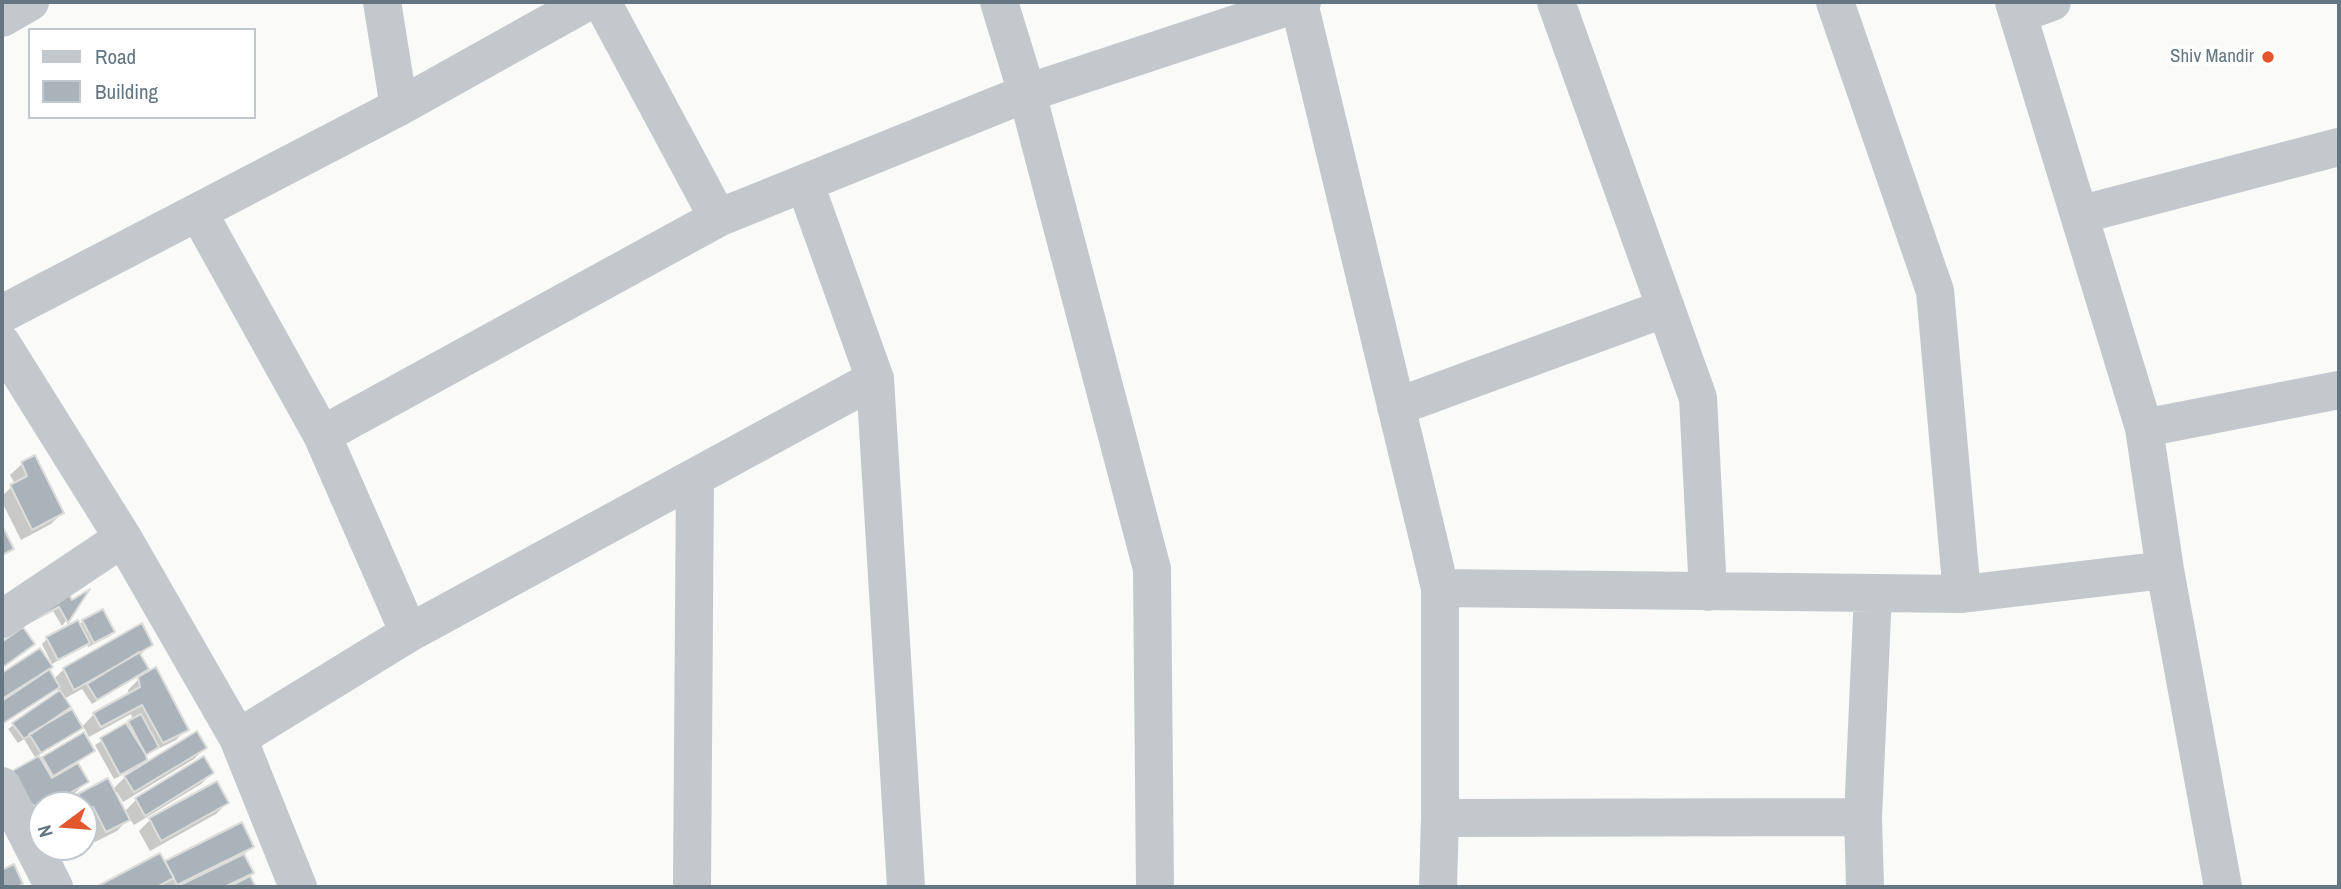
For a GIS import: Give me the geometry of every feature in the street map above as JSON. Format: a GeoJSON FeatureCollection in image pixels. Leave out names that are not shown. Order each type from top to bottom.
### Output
{"type":"FeatureCollection","features":[{"type":"Feature","properties":{"kind":"street"},"geometry":{"type":"LineString","coordinates":[[2,18],[30,2]]}},
{"type":"Feature","properties":{"kind":"street"},"geometry":{"type":"LineString","coordinates":[[382,2],[399,107]]}},
{"type":"Feature","properties":{"kind":"street"},"geometry":{"type":"LineString","coordinates":[[2,314],[399,107],[587,2]]}},
{"type":"Feature","properties":{"kind":"street"},"geometry":{"type":"LineString","coordinates":[[602,2],[718,218]]}},
{"type":"Feature","properties":{"kind":"street"},"geometry":{"type":"LineString","coordinates":[[999,2],[1027,93],[1152,569],[1155,887]]}},
{"type":"Feature","properties":{"kind":"street"},"geometry":{"type":"LineString","coordinates":[[1556,2],[1699,398],[1708,592]]}},
{"type":"Feature","properties":{"kind":"street"},"geometry":{"type":"LineString","coordinates":[[1835,2],[1935,291],[1962,594]]}},
{"type":"Feature","properties":{"kind":"street"},"geometry":{"type":"LineString","coordinates":[[322,435],[718,218],[1027,93],[1301,3],[1440,588],[1438,887]]}},
{"type":"Feature","properties":{"kind":"street"},"geometry":{"type":"LineString","coordinates":[[2028,6],[2079,215],[2144,428],[2165,570],[2223,887]]}},
{"type":"Feature","properties":{"kind":"street"},"geometry":{"type":"LineString","coordinates":[[2079,215],[2339,147]]}},
{"type":"Feature","properties":{"kind":"street"},"geometry":{"type":"LineString","coordinates":[[805,184],[875,379],[906,887]]}},
{"type":"Feature","properties":{"kind":"street"},"geometry":{"type":"LineString","coordinates":[[198,212],[322,435],[410,633]]}},
{"type":"Feature","properties":{"kind":"street"},"geometry":{"type":"LineString","coordinates":[[1396,407],[1666,308]]}},
{"type":"Feature","properties":{"kind":"street"},"geometry":{"type":"LineString","coordinates":[[2,344],[123,538],[238,737],[298,887]]}},
{"type":"Feature","properties":{"kind":"street"},"geometry":{"type":"LineString","coordinates":[[238,737],[410,633],[875,379]]}},
{"type":"Feature","properties":{"kind":"street"},"geometry":{"type":"LineString","coordinates":[[2144,428],[2339,390]]}},
{"type":"Feature","properties":{"kind":"street"},"geometry":{"type":"LineString","coordinates":[[692,887],[695,478]]}},
{"type":"Feature","properties":{"kind":"street"},"geometry":{"type":"LineString","coordinates":[[2,619],[123,538]]}},
{"type":"Feature","properties":{"kind":"street"},"geometry":{"type":"LineString","coordinates":[[1440,588],[1962,594],[2165,570]]}},
{"type":"Feature","properties":{"kind":"street"},"geometry":{"type":"LineString","coordinates":[[1865,887],[1863,817],[1873,593]]}},
{"type":"Feature","properties":{"kind":"street"},"geometry":{"type":"LineString","coordinates":[[2,786],[54,887]]}},
{"type":"Feature","properties":{"kind":"street"},"geometry":{"type":"LineString","coordinates":[[1440,818],[1863,817]]}},
{"type":"Feature","properties":{"kind":"building"},"geometry":{"type":"Polygon","coordinates":[[[35,455],[64,513],[32,530],[10,485],[27,476],[21,462],[35,455]]]}},
{"type":"Feature","properties":{"kind":"building"},"geometry":{"type":"Polygon","coordinates":[[[2,525],[14,549],[2,555],[2,525]]]}},
{"type":"Feature","properties":{"kind":"building"},"geometry":{"type":"Polygon","coordinates":[[[90,589],[68,623],[59,607],[38,618],[68,593],[72,600],[90,589]]]}},
{"type":"Feature","properties":{"kind":"building"},"geometry":{"type":"Polygon","coordinates":[[[103,609],[115,632],[94,643],[82,620],[103,609]]]}},
{"type":"Feature","properties":{"kind":"building"},"geometry":{"type":"Polygon","coordinates":[[[78,620],[90,643],[58,660],[46,637],[78,620]]]}},
{"type":"Feature","properties":{"kind":"building"},"geometry":{"type":"Polygon","coordinates":[[[142,623],[153,645],[74,690],[63,668],[142,623]]]}},
{"type":"Feature","properties":{"kind":"building"},"geometry":{"type":"Polygon","coordinates":[[[23,627],[35,644],[2,668],[2,642],[23,627]]]}},
{"type":"Feature","properties":{"kind":"building"},"geometry":{"type":"Polygon","coordinates":[[[40,648],[53,667],[2,701],[2,673],[40,648]]]}},
{"type":"Feature","properties":{"kind":"building"},"geometry":{"type":"Polygon","coordinates":[[[139,652],[149,669],[97,700],[87,684],[139,652]]]}},
{"type":"Feature","properties":{"kind":"building"},"geometry":{"type":"Polygon","coordinates":[[[156,667],[189,730],[163,743],[142,705],[101,727],[93,713],[140,687],[138,677],[156,667]]]}},
{"type":"Feature","properties":{"kind":"building"},"geometry":{"type":"Polygon","coordinates":[[[49,669],[60,687],[2,724],[2,699],[49,669]]]}},
{"type":"Feature","properties":{"kind":"building"},"geometry":{"type":"Polygon","coordinates":[[[60,690],[71,707],[24,739],[12,723],[60,690]]]}},
{"type":"Feature","properties":{"kind":"building"},"geometry":{"type":"Polygon","coordinates":[[[72,709],[83,728],[41,753],[29,734],[72,709]]]}},
{"type":"Feature","properties":{"kind":"building"},"geometry":{"type":"Polygon","coordinates":[[[141,714],[159,747],[146,755],[128,721],[141,714]]]}},
{"type":"Feature","properties":{"kind":"building"},"geometry":{"type":"Polygon","coordinates":[[[126,723],[147,760],[120,775],[100,738],[126,723]]]}},
{"type":"Feature","properties":{"kind":"building"},"geometry":{"type":"Polygon","coordinates":[[[197,731],[207,748],[134,792],[124,776],[197,731]]]}},
{"type":"Feature","properties":{"kind":"building"},"geometry":{"type":"Polygon","coordinates":[[[84,732],[95,751],[53,776],[42,757],[84,732]]]}},
{"type":"Feature","properties":{"kind":"building"},"geometry":{"type":"Polygon","coordinates":[[[39,756],[52,778],[78,763],[89,782],[73,791],[28,791],[28,802],[16,794],[5,775],[39,756]]]}},
{"type":"Feature","properties":{"kind":"building"},"geometry":{"type":"Polygon","coordinates":[[[204,756],[214,773],[145,816],[135,798],[204,756]]]}},
{"type":"Feature","properties":{"kind":"building"},"geometry":{"type":"Polygon","coordinates":[[[108,778],[130,820],[106,832],[98,817],[98,791],[84,791],[108,778]]]}},
{"type":"Feature","properties":{"kind":"building"},"geometry":{"type":"Polygon","coordinates":[[[217,781],[229,803],[161,841],[149,818],[217,781]]]}},
{"type":"Feature","properties":{"kind":"building"},"geometry":{"type":"Polygon","coordinates":[[[242,822],[254,847],[177,885],[165,861],[242,822]]]}},
{"type":"Feature","properties":{"kind":"building"},"geometry":{"type":"Polygon","coordinates":[[[160,853],[174,878],[157,887],[96,887],[160,853]]]}},
{"type":"Feature","properties":{"kind":"building"},"geometry":{"type":"Polygon","coordinates":[[[244,854],[254,873],[224,887],[181,887],[180,885],[244,854]]]}},
{"type":"Feature","properties":{"kind":"building"},"geometry":{"type":"Polygon","coordinates":[[[14,864],[23,884],[17,887],[2,887],[2,870],[14,864]]]}},
{"type":"Feature","properties":{"kind":"building"},"geometry":{"type":"Polygon","coordinates":[[[250,876],[256,887],[229,887],[250,876]]]}},
{"type":"Feature","properties":{"kind":"place","name":"Shiv Mandir"},"geometry":{"type":"Point","coordinates":[2268,57]}}]}
